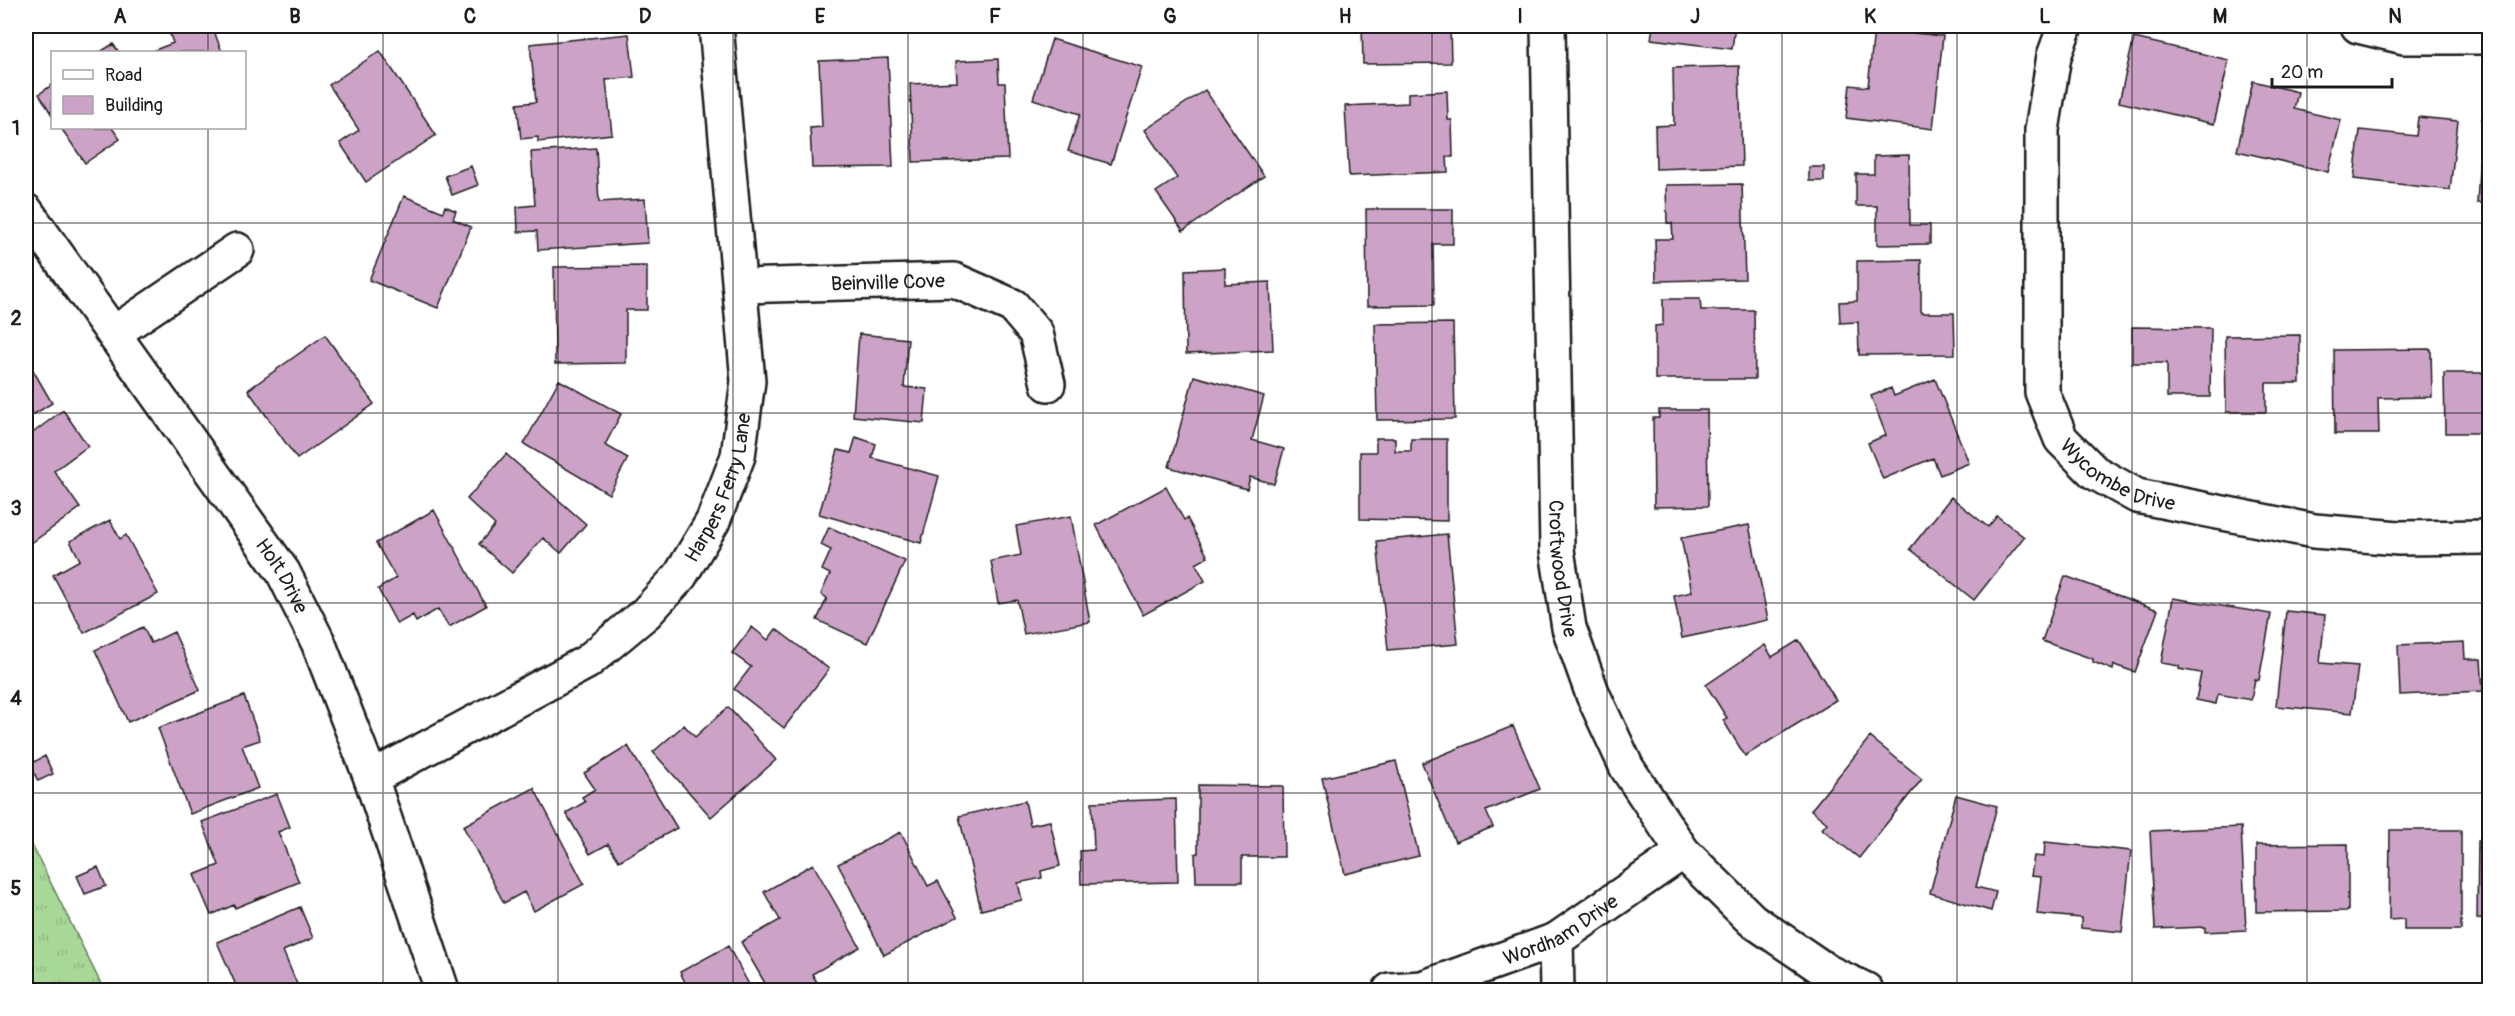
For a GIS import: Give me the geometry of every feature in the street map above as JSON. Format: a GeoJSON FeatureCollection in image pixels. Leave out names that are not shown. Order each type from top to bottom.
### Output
{"type":"FeatureCollection","features":[{"type":"Feature","properties":{"kind":"street","name":"Harpers Ferry Lane"},"geometry":{"type":"LineString","coordinates":[[371,778],[587,662],[646,613],[680,576],[712,521],[738,456],[748,381],[716,26]]}},
{"type":"Feature","properties":{"kind":"street","name":"Croftwood Drive"},"geometry":{"type":"LineString","coordinates":[[1548,26],[1557,550],[1569,628],[1593,695],[1627,768],[1683,852],[1752,920],[1827,972],[1866,990]]}},
{"type":"Feature","properties":{"kind":"street","name":"Wycombe Drive"},"geometry":{"type":"LineString","coordinates":[[2065,26],[2054,56],[2042,130],[2042,392],[2061,439],[2094,472],[2137,496],[2314,531],[2399,538],[2490,537]]}},
{"type":"Feature","properties":{"kind":"street"},"geometry":{"type":"LineString","coordinates":[[2358,26],[2404,37],[2490,37]]}},
{"type":"Feature","properties":{"kind":"street","name":"Holt Drive"},"geometry":{"type":"LineString","coordinates":[[26,211],[283,572],[318,642],[371,778],[442,990]]}},
{"type":"Feature","properties":{"kind":"street"},"geometry":{"type":"LineString","coordinates":[[114,333],[237,250]]}},
{"type":"Feature","properties":{"kind":"street","name":"Beinville Cove"},"geometry":{"type":"LineString","coordinates":[[741,286],[954,280],[1013,306],[1036,333],[1048,384]]}},
{"type":"Feature","properties":{"kind":"street","name":"Wordham Drive"},"geometry":{"type":"LineString","coordinates":[[1390,990],[1422,988],[1556,940],[1683,852]]}},
{"type":"Feature","properties":{"kind":"street"},"geometry":{"type":"LineString","coordinates":[[1556,940],[1557,990]]}},
{"type":"Feature","properties":{"kind":"green space"},"geometry":{"type":"Polygon","coordinates":[[[26,833],[104,990],[26,990],[26,833]]]}},
{"type":"Feature","properties":{"kind":"building"},"geometry":{"type":"Polygon","coordinates":[[[167,26],[212,26],[222,51],[155,50],[173,43],[167,26]]]}},
{"type":"Feature","properties":{"kind":"building"},"geometry":{"type":"Polygon","coordinates":[[[1362,26],[1450,26],[1451,63],[1363,64],[1362,26]]]}},
{"type":"Feature","properties":{"kind":"building"},"geometry":{"type":"Polygon","coordinates":[[[1653,26],[1735,26],[1732,49],[1651,39],[1653,26]]]}},
{"type":"Feature","properties":{"kind":"building"},"geometry":{"type":"Polygon","coordinates":[[[1874,29],[1943,36],[1933,129],[1846,118],[1850,85],[1868,87],[1874,29]]]}},
{"type":"Feature","properties":{"kind":"building"},"geometry":{"type":"Polygon","coordinates":[[[629,34],[634,77],[606,80],[612,134],[538,142],[538,137],[521,139],[517,104],[536,102],[530,44],[629,34]]]}},
{"type":"Feature","properties":{"kind":"building"},"geometry":{"type":"Polygon","coordinates":[[[2134,38],[2229,60],[2214,124],[2119,102],[2134,38]]]}},
{"type":"Feature","properties":{"kind":"building"},"geometry":{"type":"Polygon","coordinates":[[[1052,39],[1142,67],[1111,164],[1068,151],[1080,114],[1033,99],[1052,39]]]}},
{"type":"Feature","properties":{"kind":"building"},"geometry":{"type":"Polygon","coordinates":[[[113,44],[118,51],[102,51],[113,44]]]}},
{"type":"Feature","properties":{"kind":"building"},"geometry":{"type":"Polygon","coordinates":[[[380,51],[436,135],[366,182],[340,143],[359,130],[329,85],[380,51]]]}},
{"type":"Feature","properties":{"kind":"building"},"geometry":{"type":"Polygon","coordinates":[[[888,58],[893,167],[812,168],[810,128],[822,127],[819,61],[888,58]]]}},
{"type":"Feature","properties":{"kind":"building"},"geometry":{"type":"Polygon","coordinates":[[[998,59],[999,83],[1005,83],[1008,159],[913,162],[910,84],[957,82],[956,61],[998,59]]]}},
{"type":"Feature","properties":{"kind":"building"},"geometry":{"type":"Polygon","coordinates":[[[1739,66],[1742,166],[1656,169],[1655,126],[1674,125],[1673,68],[1739,66]]]}},
{"type":"Feature","properties":{"kind":"building"},"geometry":{"type":"Polygon","coordinates":[[[2253,81],[2298,92],[2294,109],[2341,120],[2328,172],[2237,151],[2253,81]]]}},
{"type":"Feature","properties":{"kind":"building"},"geometry":{"type":"Polygon","coordinates":[[[51,86],[51,113],[39,94],[51,86]]]}},
{"type":"Feature","properties":{"kind":"building"},"geometry":{"type":"Polygon","coordinates":[[[1205,90],[1264,176],[1183,231],[1156,192],[1177,178],[1145,130],[1205,90]]]}},
{"type":"Feature","properties":{"kind":"building"},"geometry":{"type":"Polygon","coordinates":[[[1447,91],[1448,120],[1452,120],[1453,157],[1447,157],[1448,172],[1349,176],[1345,106],[1408,103],[1408,93],[1447,91]]]}},
{"type":"Feature","properties":{"kind":"building"},"geometry":{"type":"Polygon","coordinates":[[[2418,117],[2458,121],[2450,190],[2354,179],[2360,130],[2416,136],[2418,117]]]}},
{"type":"Feature","properties":{"kind":"building"},"geometry":{"type":"Polygon","coordinates":[[[2482,118],[2490,119],[2490,203],[2477,203],[2482,118]]]}},
{"type":"Feature","properties":{"kind":"building"},"geometry":{"type":"Polygon","coordinates":[[[62,129],[113,129],[120,139],[85,163],[62,129]]]}},
{"type":"Feature","properties":{"kind":"building"},"geometry":{"type":"Polygon","coordinates":[[[596,148],[599,202],[645,199],[648,243],[538,250],[537,231],[518,232],[517,207],[535,205],[531,152],[596,148]]]}},
{"type":"Feature","properties":{"kind":"building"},"geometry":{"type":"Polygon","coordinates":[[[1909,155],[1910,225],[1930,225],[1930,244],[1877,245],[1877,206],[1856,206],[1856,174],[1874,174],[1874,156],[1909,155]]]}},
{"type":"Feature","properties":{"kind":"building"},"geometry":{"type":"Polygon","coordinates":[[[471,166],[478,185],[452,195],[445,176],[471,166]]]}},
{"type":"Feature","properties":{"kind":"building"},"geometry":{"type":"Polygon","coordinates":[[[1809,167],[1824,167],[1824,181],[1809,181],[1809,167]]]}},
{"type":"Feature","properties":{"kind":"building"},"geometry":{"type":"Polygon","coordinates":[[[1742,184],[1745,279],[1656,281],[1655,239],[1673,239],[1672,223],[1667,223],[1666,185],[1742,184]]]}},
{"type":"Feature","properties":{"kind":"building"},"geometry":{"type":"Polygon","coordinates":[[[404,196],[443,212],[445,206],[456,211],[453,219],[471,227],[438,308],[369,280],[404,196]]]}},
{"type":"Feature","properties":{"kind":"building"},"geometry":{"type":"Polygon","coordinates":[[[1366,209],[1453,209],[1453,244],[1433,244],[1434,305],[1367,306],[1366,209]]]}},
{"type":"Feature","properties":{"kind":"building"},"geometry":{"type":"Polygon","coordinates":[[[1921,260],[1921,313],[1954,313],[1955,354],[1859,355],[1858,322],[1840,323],[1839,302],[1857,301],[1857,261],[1921,260]]]}},
{"type":"Feature","properties":{"kind":"building"},"geometry":{"type":"Polygon","coordinates":[[[647,266],[647,310],[626,310],[626,363],[555,364],[554,267],[647,266]]]}},
{"type":"Feature","properties":{"kind":"building"},"geometry":{"type":"Polygon","coordinates":[[[1225,268],[1225,284],[1270,282],[1273,350],[1186,354],[1185,270],[1225,268]]]}},
{"type":"Feature","properties":{"kind":"building"},"geometry":{"type":"Polygon","coordinates":[[[1663,299],[1700,299],[1701,310],[1754,310],[1755,379],[1655,379],[1655,326],[1663,325],[1663,299]]]}},
{"type":"Feature","properties":{"kind":"building"},"geometry":{"type":"Polygon","coordinates":[[[1453,323],[1455,419],[1377,420],[1375,324],[1453,323]]]}},
{"type":"Feature","properties":{"kind":"building"},"geometry":{"type":"Polygon","coordinates":[[[2132,327],[2211,328],[2210,397],[2167,397],[2167,363],[2132,363],[2132,327]]]}},
{"type":"Feature","properties":{"kind":"building"},"geometry":{"type":"Polygon","coordinates":[[[859,334],[908,339],[904,387],[927,389],[924,423],[853,416],[859,334]]]}},
{"type":"Feature","properties":{"kind":"building"},"geometry":{"type":"Polygon","coordinates":[[[325,335],[374,404],[297,459],[248,390],[325,335]]]}},
{"type":"Feature","properties":{"kind":"building"},"geometry":{"type":"Polygon","coordinates":[[[2300,335],[2300,383],[2266,383],[2266,412],[2226,412],[2225,336],[2300,335]]]}},
{"type":"Feature","properties":{"kind":"building"},"geometry":{"type":"Polygon","coordinates":[[[2431,349],[2432,397],[2378,398],[2379,434],[2335,434],[2334,350],[2431,349]]]}},
{"type":"Feature","properties":{"kind":"building"},"geometry":{"type":"Polygon","coordinates":[[[26,358],[52,403],[33,415],[31,411],[26,414],[26,358]]]}},
{"type":"Feature","properties":{"kind":"building"},"geometry":{"type":"Polygon","coordinates":[[[2444,373],[2490,373],[2490,433],[2445,433],[2444,373]]]}},
{"type":"Feature","properties":{"kind":"building"},"geometry":{"type":"Polygon","coordinates":[[[1194,376],[1264,396],[1252,440],[1284,449],[1274,484],[1250,477],[1247,489],[1169,467],[1194,376]]]}},
{"type":"Feature","properties":{"kind":"building"},"geometry":{"type":"Polygon","coordinates":[[[1935,379],[1969,463],[1940,475],[1933,458],[1883,479],[1868,443],[1886,435],[1871,396],[1891,388],[1894,396],[1935,379]]]}},
{"type":"Feature","properties":{"kind":"building"},"geometry":{"type":"Polygon","coordinates":[[[559,380],[621,414],[605,445],[628,458],[609,494],[524,444],[559,380]]]}},
{"type":"Feature","properties":{"kind":"building"},"geometry":{"type":"Polygon","coordinates":[[[63,410],[88,446],[54,471],[80,508],[30,544],[26,539],[26,438],[63,410]]]}},
{"type":"Feature","properties":{"kind":"building"},"geometry":{"type":"Polygon","coordinates":[[[1659,410],[1707,410],[1708,506],[1654,507],[1653,418],[1659,418],[1659,410]]]}},
{"type":"Feature","properties":{"kind":"building"},"geometry":{"type":"Polygon","coordinates":[[[856,437],[876,444],[872,458],[939,476],[921,543],[819,514],[838,450],[851,453],[856,437]]]}},
{"type":"Feature","properties":{"kind":"building"},"geometry":{"type":"Polygon","coordinates":[[[1376,438],[1395,438],[1395,451],[1411,451],[1411,439],[1447,439],[1447,521],[1360,519],[1360,452],[1376,452],[1376,438]]]}},
{"type":"Feature","properties":{"kind":"building"},"geometry":{"type":"Polygon","coordinates":[[[506,454],[586,524],[561,553],[543,538],[512,573],[479,544],[495,525],[467,499],[506,454]]]}},
{"type":"Feature","properties":{"kind":"building"},"geometry":{"type":"Polygon","coordinates":[[[1166,487],[1184,520],[1187,518],[1208,557],[1196,564],[1205,581],[1143,615],[1096,525],[1166,487]]]}},
{"type":"Feature","properties":{"kind":"building"},"geometry":{"type":"Polygon","coordinates":[[[1951,497],[1988,527],[1997,516],[2024,537],[1974,600],[1910,549],[1951,497]]]}},
{"type":"Feature","properties":{"kind":"building"},"geometry":{"type":"Polygon","coordinates":[[[434,510],[486,606],[449,627],[438,609],[416,622],[413,615],[397,624],[378,589],[396,578],[376,543],[434,510]]]}},
{"type":"Feature","properties":{"kind":"building"},"geometry":{"type":"Polygon","coordinates":[[[1071,516],[1090,622],[1024,634],[1017,600],[998,603],[991,561],[1021,555],[1016,526],[1071,516]]]}},
{"type":"Feature","properties":{"kind":"building"},"geometry":{"type":"Polygon","coordinates":[[[110,520],[120,539],[126,535],[158,594],[84,633],[53,575],[80,560],[70,541],[110,520]]]}},
{"type":"Feature","properties":{"kind":"building"},"geometry":{"type":"Polygon","coordinates":[[[1749,525],[1768,620],[1682,638],[1674,596],[1692,592],[1681,538],[1749,525]]]}},
{"type":"Feature","properties":{"kind":"building"},"geometry":{"type":"Polygon","coordinates":[[[829,527],[905,561],[867,643],[817,620],[827,598],[821,594],[830,574],[822,570],[831,550],[821,545],[829,527]]]}},
{"type":"Feature","properties":{"kind":"building"},"geometry":{"type":"Polygon","coordinates":[[[1447,534],[1458,644],[1388,650],[1377,541],[1447,534]]]}},
{"type":"Feature","properties":{"kind":"building"},"geometry":{"type":"Polygon","coordinates":[[[2065,576],[2158,610],[2135,672],[2114,665],[2113,670],[2093,662],[2093,659],[2042,641],[2065,576]]]}},
{"type":"Feature","properties":{"kind":"building"},"geometry":{"type":"Polygon","coordinates":[[[2173,598],[2271,614],[2259,680],[2255,679],[2251,700],[2218,694],[2216,704],[2196,700],[2201,673],[2161,663],[2173,598]]]}},
{"type":"Feature","properties":{"kind":"building"},"geometry":{"type":"Polygon","coordinates":[[[2286,611],[2325,615],[2320,663],[2358,666],[2352,713],[2276,706],[2286,611]]]}},
{"type":"Feature","properties":{"kind":"building"},"geometry":{"type":"Polygon","coordinates":[[[143,627],[151,643],[174,632],[200,690],[128,722],[95,650],[143,627]]]}},
{"type":"Feature","properties":{"kind":"building"},"geometry":{"type":"Polygon","coordinates":[[[752,627],[768,640],[776,629],[829,669],[784,728],[734,689],[751,667],[732,653],[752,627]]]}},
{"type":"Feature","properties":{"kind":"building"},"geometry":{"type":"Polygon","coordinates":[[[1799,640],[1836,700],[1745,756],[1723,720],[1727,718],[1706,685],[1765,645],[1772,657],[1799,640]]]}},
{"type":"Feature","properties":{"kind":"building"},"geometry":{"type":"Polygon","coordinates":[[[2464,642],[2465,659],[2481,659],[2483,691],[2400,695],[2398,645],[2464,642]]]}},
{"type":"Feature","properties":{"kind":"building"},"geometry":{"type":"Polygon","coordinates":[[[244,696],[260,740],[242,746],[258,788],[190,814],[158,728],[244,696]]]}},
{"type":"Feature","properties":{"kind":"building"},"geometry":{"type":"Polygon","coordinates":[[[728,707],[776,760],[711,817],[653,752],[684,725],[695,737],[728,707]]]}},
{"type":"Feature","properties":{"kind":"building"},"geometry":{"type":"Polygon","coordinates":[[[1513,726],[1540,789],[1486,811],[1493,827],[1455,842],[1422,763],[1513,726]]]}},
{"type":"Feature","properties":{"kind":"building"},"geometry":{"type":"Polygon","coordinates":[[[1870,737],[1922,779],[1859,858],[1822,829],[1827,823],[1811,810],[1870,737]]]}},
{"type":"Feature","properties":{"kind":"building"},"geometry":{"type":"Polygon","coordinates":[[[628,746],[677,828],[619,861],[608,844],[590,854],[566,813],[585,802],[582,797],[595,789],[584,773],[628,746]]]}},
{"type":"Feature","properties":{"kind":"building"},"geometry":{"type":"Polygon","coordinates":[[[45,756],[53,774],[38,781],[30,764],[45,756]]]}},
{"type":"Feature","properties":{"kind":"building"},"geometry":{"type":"Polygon","coordinates":[[[1396,761],[1419,856],[1345,874],[1322,778],[1396,761]]]}},
{"type":"Feature","properties":{"kind":"building"},"geometry":{"type":"Polygon","coordinates":[[[1198,785],[1283,786],[1284,857],[1242,857],[1242,882],[1196,882],[1198,785]]]}},
{"type":"Feature","properties":{"kind":"building"},"geometry":{"type":"Polygon","coordinates":[[[534,788],[584,884],[534,911],[524,892],[504,903],[463,826],[534,788]]]}},
{"type":"Feature","properties":{"kind":"building"},"geometry":{"type":"Polygon","coordinates":[[[277,794],[290,827],[278,832],[299,882],[235,908],[234,905],[211,915],[194,875],[219,865],[202,822],[277,794]]]}},
{"type":"Feature","properties":{"kind":"building"},"geometry":{"type":"Polygon","coordinates":[[[1956,795],[1997,806],[1976,887],[1996,892],[1991,911],[1930,893],[1956,795]]]}},
{"type":"Feature","properties":{"kind":"building"},"geometry":{"type":"Polygon","coordinates":[[[1176,799],[1178,882],[1081,884],[1080,851],[1094,850],[1092,802],[1176,799]]]}},
{"type":"Feature","properties":{"kind":"building"},"geometry":{"type":"Polygon","coordinates":[[[1025,801],[1030,825],[1050,821],[1060,866],[1041,871],[1042,878],[1018,883],[1022,900],[981,910],[959,816],[1025,801]]]}},
{"type":"Feature","properties":{"kind":"building"},"geometry":{"type":"Polygon","coordinates":[[[2241,827],[2246,930],[2205,932],[2205,927],[2155,929],[2150,831],[2241,827]]]}},
{"type":"Feature","properties":{"kind":"building"},"geometry":{"type":"Polygon","coordinates":[[[2390,830],[2461,830],[2461,930],[2404,930],[2404,919],[2389,920],[2390,830]]]}},
{"type":"Feature","properties":{"kind":"building"},"geometry":{"type":"Polygon","coordinates":[[[901,832],[928,886],[938,881],[957,917],[884,955],[838,864],[901,832]]]}},
{"type":"Feature","properties":{"kind":"building"},"geometry":{"type":"Polygon","coordinates":[[[2478,841],[2490,841],[2490,920],[2477,919],[2478,841]]]}},
{"type":"Feature","properties":{"kind":"building"},"geometry":{"type":"Polygon","coordinates":[[[2045,842],[2131,851],[2122,932],[2081,928],[2081,918],[2037,914],[2041,877],[2031,876],[2034,856],[2044,857],[2045,842]]]}},
{"type":"Feature","properties":{"kind":"building"},"geometry":{"type":"Polygon","coordinates":[[[2348,844],[2348,911],[2256,912],[2256,845],[2348,844]]]}},
{"type":"Feature","properties":{"kind":"building"},"geometry":{"type":"Polygon","coordinates":[[[813,864],[860,947],[812,974],[822,990],[769,990],[741,942],[780,920],[764,892],[813,864]]]}},
{"type":"Feature","properties":{"kind":"building"},"geometry":{"type":"Polygon","coordinates":[[[98,867],[106,886],[85,894],[77,876],[98,867]]]}},
{"type":"Feature","properties":{"kind":"building"},"geometry":{"type":"Polygon","coordinates":[[[300,907],[313,938],[283,951],[297,984],[282,990],[238,990],[217,942],[300,907]]]}},
{"type":"Feature","properties":{"kind":"building"},"geometry":{"type":"Polygon","coordinates":[[[728,946],[752,990],[689,990],[680,972],[728,946]]]}}]}
